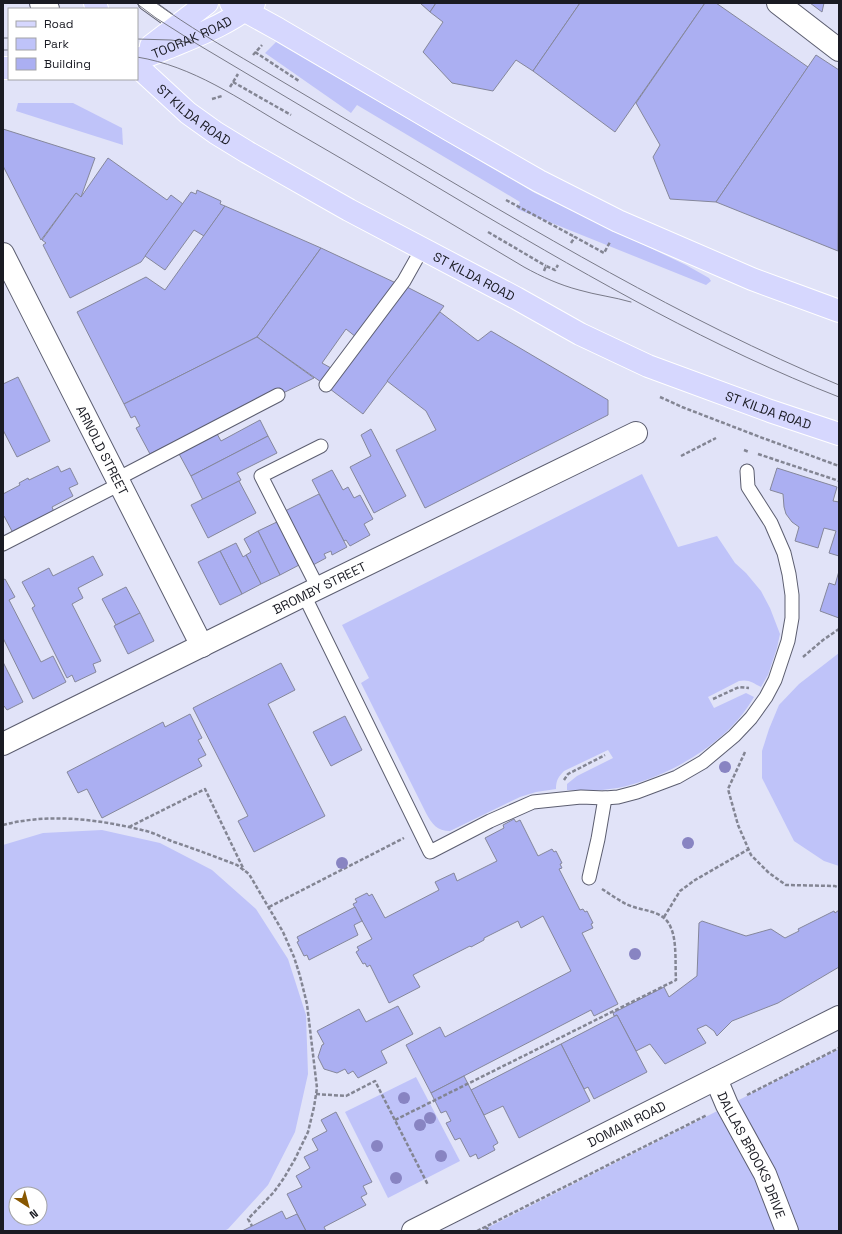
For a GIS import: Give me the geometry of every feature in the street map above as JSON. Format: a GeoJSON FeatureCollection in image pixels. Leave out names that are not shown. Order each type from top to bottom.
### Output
{"type":"FeatureCollection","features":[{"type":"Feature","properties":{"kind":"main road"},"geometry":{"type":"LineString","coordinates":[[138,57],[186,31],[207,3]]}},
{"type":"Feature","properties":{"kind":"main road"},"geometry":{"type":"LineString","coordinates":[[243,6],[278,29],[450,130],[560,191],[618,221],[752,280],[839,311]]}},
{"type":"Feature","properties":{"kind":"main road","name":"TOORAK ROAD"},"geometry":{"type":"LineString","coordinates":[[186,31],[227,21],[243,6]]}},
{"type":"Feature","properties":{"kind":"main road","name":"ST KILDA ROAD"},"geometry":{"type":"LineString","coordinates":[[138,67],[181,107],[216,133],[247,152],[580,334],[648,366],[770,411],[839,434]]}},
{"type":"Feature","properties":{"kind":"street"},"geometry":{"type":"LineString","coordinates":[[778,3],[839,50]]}},
{"type":"Feature","properties":{"kind":"street","name":"ARNOLD STREET"},"geometry":{"type":"LineString","coordinates":[[3,254],[202,646]]}},
{"type":"Feature","properties":{"kind":"street","name":"BROMBY STREET"},"geometry":{"type":"LineString","coordinates":[[3,744],[311,591],[636,433]]}},
{"type":"Feature","properties":{"kind":"street","name":"DOMAIN ROAD"},"geometry":{"type":"LineString","coordinates":[[413,1231],[839,1017]]}},
{"type":"Feature","properties":{"kind":"street","name":"DALLAS BROOKS DRIVE"},"geometry":{"type":"LineString","coordinates":[[716,1079],[727,1105],[765,1174],[787,1231]]}},
{"type":"Feature","properties":{"kind":"lane"},"geometry":{"type":"LineString","coordinates":[[145,3],[186,31]]}},
{"type":"Feature","properties":{"kind":"lane"},"geometry":{"type":"LineString","coordinates":[[326,385],[404,281],[422,249]]}},
{"type":"Feature","properties":{"kind":"lane"},"geometry":{"type":"LineString","coordinates":[[3,544],[278,394]]}},
{"type":"Feature","properties":{"kind":"lane"},"geometry":{"type":"LineString","coordinates":[[321,446],[261,476],[311,591],[430,852],[490,821],[533,802],[582,798],[605,798],[637,792],[677,777],[703,762],[734,736],[751,718],[766,697],[774,680],[788,641],[792,618],[792,595],[784,553],[771,524],[748,487],[747,471]]}},
{"type":"Feature","properties":{"kind":"lane"},"geometry":{"type":"LineString","coordinates":[[589,878],[605,798]]}},
{"type":"Feature","properties":{"kind":"path"},"geometry":{"type":"LineString","coordinates":[[256,52],[299,81]]}},
{"type":"Feature","properties":{"kind":"path"},"geometry":{"type":"LineString","coordinates":[[230,87],[238,74]]}},
{"type":"Feature","properties":{"kind":"path"},"geometry":{"type":"LineString","coordinates":[[233,82],[291,115]]}},
{"type":"Feature","properties":{"kind":"path"},"geometry":{"type":"LineString","coordinates":[[212,99],[222,96]]}},
{"type":"Feature","properties":{"kind":"path"},"geometry":{"type":"LineString","coordinates":[[506,200],[604,253],[612,236]]}},
{"type":"Feature","properties":{"kind":"path"},"geometry":{"type":"LineString","coordinates":[[488,232],[546,266],[555,270],[558,265]]}},
{"type":"Feature","properties":{"kind":"path"},"geometry":{"type":"LineString","coordinates":[[571,243],[575,237]]}},
{"type":"Feature","properties":{"kind":"path"},"geometry":{"type":"LineString","coordinates":[[544,270],[546,266]]}},
{"type":"Feature","properties":{"kind":"path"},"geometry":{"type":"LineString","coordinates":[[681,456],[716,438]]}},
{"type":"Feature","properties":{"kind":"path"},"geometry":{"type":"LineString","coordinates":[[744,450],[839,481]]}},
{"type":"Feature","properties":{"kind":"path"},"geometry":{"type":"LineString","coordinates":[[774,680],[823,640],[839,629]]}},
{"type":"Feature","properties":{"kind":"path"},"geometry":{"type":"LineString","coordinates":[[713,699],[739,687]]}},
{"type":"Feature","properties":{"kind":"path"},"geometry":{"type":"LineString","coordinates":[[751,718],[752,737],[728,789],[738,825],[751,855],[769,873],[786,885],[835,886],[839,888]]}},
{"type":"Feature","properties":{"kind":"path"},"geometry":{"type":"LineString","coordinates":[[581,767],[605,755]]}},
{"type":"Feature","properties":{"kind":"path"},"geometry":{"type":"LineString","coordinates":[[128,827],[205,789],[244,870]]}},
{"type":"Feature","properties":{"kind":"path"},"geometry":{"type":"LineString","coordinates":[[3,825],[22,820],[40,818],[67,818],[100,821],[143,830],[237,864],[249,874],[283,932],[300,976],[307,1004],[317,1088],[308,1132],[302,1145],[284,1178],[262,1205],[248,1219],[252,1226]]}},
{"type":"Feature","properties":{"kind":"path"},"geometry":{"type":"LineString","coordinates":[[269,907],[419,830]]}},
{"type":"Feature","properties":{"kind":"path"},"geometry":{"type":"LineString","coordinates":[[664,917],[680,891],[694,880],[749,849]]}},
{"type":"Feature","properties":{"kind":"path"},"geometry":{"type":"LineString","coordinates":[[395,1120],[676,980],[674,937],[671,927],[664,917],[627,904],[604,890],[589,878]]}},
{"type":"Feature","properties":{"kind":"path"},"geometry":{"type":"LineString","coordinates":[[477,1231],[839,1048]]}},
{"type":"Feature","properties":{"kind":"path"},"geometry":{"type":"LineString","coordinates":[[316,1094],[346,1096],[375,1081],[428,1185]]}},
{"type":"Feature","properties":{"kind":"path"},"geometry":{"type":"LineString","coordinates":[[486,1227],[491,1231]]}},
{"type":"Feature","properties":{"kind":"green space"},"geometry":{"type":"Polygon","coordinates":[[[276,42],[535,193],[686,265],[709,278],[711,281],[706,285],[517,209],[520,202],[357,105],[351,113],[265,53],[276,42]]]}},
{"type":"Feature","properties":{"kind":"green space"},"geometry":{"type":"Polygon","coordinates":[[[18,103],[73,103],[122,128],[123,145],[16,111],[18,103]]]}},
{"type":"Feature","properties":{"kind":"green space"},"geometry":{"type":"Polygon","coordinates":[[[642,474],[678,547],[717,536],[735,563],[746,573],[761,591],[770,608],[780,634],[768,675],[761,687],[748,681],[739,681],[708,697],[714,708],[746,693],[754,697],[744,713],[717,740],[684,763],[666,772],[630,785],[615,788],[567,790],[567,784],[577,776],[613,758],[608,750],[564,771],[558,779],[556,789],[536,792],[520,797],[450,831],[445,831],[438,828],[433,824],[426,813],[361,683],[369,678],[342,625],[642,474]]]}},
{"type":"Feature","properties":{"kind":"green space"},"geometry":{"type":"Polygon","coordinates":[[[839,653],[839,866],[824,861],[794,841],[762,778],[762,751],[779,705],[799,684],[839,653]]]}},
{"type":"Feature","properties":{"kind":"green space"},"geometry":{"type":"Polygon","coordinates":[[[102,830],[160,843],[212,870],[256,909],[288,959],[306,1015],[308,1074],[295,1132],[268,1185],[228,1229],[224,1231],[3,1231],[3,845],[43,833],[102,830]]]}},
{"type":"Feature","properties":{"kind":"green space"},"geometry":{"type":"Polygon","coordinates":[[[839,1049],[839,1231],[481,1231],[839,1049]]]}},
{"type":"Feature","properties":{"kind":"green space"},"geometry":{"type":"Polygon","coordinates":[[[416,1077],[460,1161],[388,1198],[345,1112],[416,1077]]]}},
{"type":"Feature","properties":{"kind":"building"},"geometry":{"type":"Polygon","coordinates":[[[420,3],[436,3],[430,12],[420,3]]]}},
{"type":"Feature","properties":{"kind":"building"},"geometry":{"type":"Polygon","coordinates":[[[436,3],[580,3],[533,71],[516,60],[493,91],[452,83],[423,52],[443,22],[430,12],[436,3]]]}},
{"type":"Feature","properties":{"kind":"building"},"geometry":{"type":"Polygon","coordinates":[[[580,3],[705,3],[615,132],[533,71],[580,3]]]}},
{"type":"Feature","properties":{"kind":"building"},"geometry":{"type":"Polygon","coordinates":[[[705,3],[716,3],[808,67],[716,202],[670,199],[653,157],[660,145],[636,103],[705,3]]]}},
{"type":"Feature","properties":{"kind":"building"},"geometry":{"type":"Polygon","coordinates":[[[810,3],[824,3],[822,12],[810,3]]]}},
{"type":"Feature","properties":{"kind":"building"},"geometry":{"type":"Polygon","coordinates":[[[816,55],[839,70],[838,251],[716,202],[816,55]]]}},
{"type":"Feature","properties":{"kind":"building"},"geometry":{"type":"Polygon","coordinates":[[[3,129],[95,158],[81,197],[76,193],[41,240],[3,166],[3,129]]]}},
{"type":"Feature","properties":{"kind":"building"},"geometry":{"type":"Polygon","coordinates":[[[108,158],[167,200],[171,195],[183,204],[141,262],[70,298],[43,245],[46,243],[42,240],[76,193],[81,197],[108,158]]]}},
{"type":"Feature","properties":{"kind":"building"},"geometry":{"type":"Polygon","coordinates":[[[197,190],[221,201],[220,204],[225,206],[204,236],[194,230],[165,270],[145,256],[191,192],[196,194],[197,190]]]}},
{"type":"Feature","properties":{"kind":"building"},"geometry":{"type":"Polygon","coordinates":[[[225,206],[321,248],[257,337],[124,404],[77,312],[146,277],[165,290],[225,206]]]}},
{"type":"Feature","properties":{"kind":"building"},"geometry":{"type":"Polygon","coordinates":[[[321,248],[396,283],[356,337],[346,329],[322,363],[331,368],[321,382],[257,337],[321,248]]]}},
{"type":"Feature","properties":{"kind":"building"},"geometry":{"type":"Polygon","coordinates":[[[407,287],[444,306],[363,414],[330,389],[407,287]]]}},
{"type":"Feature","properties":{"kind":"building"},"geometry":{"type":"Polygon","coordinates":[[[440,312],[478,341],[491,331],[608,400],[608,415],[425,508],[396,450],[436,430],[426,411],[387,381],[440,312]]]}},
{"type":"Feature","properties":{"kind":"building"},"geometry":{"type":"Polygon","coordinates":[[[257,337],[314,378],[283,393],[280,388],[150,454],[136,428],[140,426],[135,416],[131,418],[124,404],[257,337]]]}},
{"type":"Feature","properties":{"kind":"building"},"geometry":{"type":"Polygon","coordinates":[[[18,377],[50,441],[17,457],[3,430],[3,384],[18,377]]]}},
{"type":"Feature","properties":{"kind":"building"},"geometry":{"type":"Polygon","coordinates":[[[260,420],[268,436],[191,476],[178,452],[216,432],[221,441],[260,420]]]}},
{"type":"Feature","properties":{"kind":"building"},"geometry":{"type":"Polygon","coordinates":[[[371,429],[406,496],[374,513],[350,467],[371,456],[361,435],[371,429]]]}},
{"type":"Feature","properties":{"kind":"building"},"geometry":{"type":"Polygon","coordinates":[[[268,436],[277,453],[237,473],[241,480],[203,500],[191,476],[268,436]]]}},
{"type":"Feature","properties":{"kind":"building"},"geometry":{"type":"Polygon","coordinates":[[[58,466],[61,472],[70,468],[78,484],[69,488],[73,496],[52,507],[54,512],[13,533],[3,516],[3,494],[20,485],[19,483],[28,478],[29,480],[58,466]]]}},
{"type":"Feature","properties":{"kind":"building"},"geometry":{"type":"Polygon","coordinates":[[[777,468],[837,487],[833,501],[839,502],[839,556],[829,553],[836,531],[824,528],[818,548],[795,541],[799,527],[792,522],[786,514],[783,494],[770,490],[777,468]]]}},
{"type":"Feature","properties":{"kind":"building"},"geometry":{"type":"Polygon","coordinates":[[[332,470],[343,490],[348,487],[354,498],[360,495],[373,519],[364,524],[370,535],[350,546],[346,540],[344,541],[312,480],[332,470]]]}},
{"type":"Feature","properties":{"kind":"building"},"geometry":{"type":"Polygon","coordinates":[[[239,481],[256,513],[208,538],[191,505],[239,481]]]}},
{"type":"Feature","properties":{"kind":"building"},"geometry":{"type":"Polygon","coordinates":[[[319,494],[347,547],[332,555],[331,551],[324,554],[326,558],[313,565],[285,511],[319,494]]]}},
{"type":"Feature","properties":{"kind":"building"},"geometry":{"type":"Polygon","coordinates":[[[279,521],[301,564],[280,575],[258,531],[279,521]]]}},
{"type":"Feature","properties":{"kind":"building"},"geometry":{"type":"Polygon","coordinates":[[[258,531],[280,575],[261,584],[246,555],[251,552],[244,539],[258,531]]]}},
{"type":"Feature","properties":{"kind":"building"},"geometry":{"type":"Polygon","coordinates":[[[236,543],[243,557],[246,555],[261,584],[242,594],[220,551],[236,543]]]}},
{"type":"Feature","properties":{"kind":"building"},"geometry":{"type":"Polygon","coordinates":[[[220,551],[242,594],[220,605],[198,562],[220,551]]]}},
{"type":"Feature","properties":{"kind":"building"},"geometry":{"type":"Polygon","coordinates":[[[93,556],[103,575],[78,588],[83,598],[72,604],[101,661],[93,664],[96,672],[75,682],[72,675],[67,678],[32,608],[35,606],[22,582],[49,568],[53,576],[93,556]]]}},
{"type":"Feature","properties":{"kind":"building"},"geometry":{"type":"Polygon","coordinates":[[[839,571],[839,618],[820,611],[829,583],[835,585],[839,571]]]}},
{"type":"Feature","properties":{"kind":"building"},"geometry":{"type":"Polygon","coordinates":[[[5,579],[15,597],[9,600],[41,662],[53,656],[66,682],[33,699],[3,638],[3,580],[5,579]]]}},
{"type":"Feature","properties":{"kind":"building"},"geometry":{"type":"Polygon","coordinates":[[[126,587],[140,613],[116,625],[102,599],[126,587]]]}},
{"type":"Feature","properties":{"kind":"building"},"geometry":{"type":"Polygon","coordinates":[[[140,613],[154,641],[128,654],[114,626],[140,613]]]}},
{"type":"Feature","properties":{"kind":"building"},"geometry":{"type":"Polygon","coordinates":[[[3,662],[23,702],[7,710],[3,706],[3,662]]]}},
{"type":"Feature","properties":{"kind":"building"},"geometry":{"type":"Polygon","coordinates":[[[281,663],[295,690],[268,704],[325,816],[254,852],[238,821],[248,816],[193,708],[281,663]]]}},
{"type":"Feature","properties":{"kind":"building"},"geometry":{"type":"Polygon","coordinates":[[[190,714],[202,738],[198,740],[206,755],[198,759],[202,766],[102,818],[87,789],[78,793],[67,772],[163,722],[165,727],[190,714]]]}},
{"type":"Feature","properties":{"kind":"building"},"geometry":{"type":"Polygon","coordinates":[[[345,716],[362,750],[331,766],[313,732],[345,716]]]}},
{"type":"Feature","properties":{"kind":"building"},"geometry":{"type":"Polygon","coordinates":[[[514,819],[516,822],[520,820],[538,856],[552,849],[554,852],[556,851],[562,863],[560,864],[562,868],[559,869],[580,910],[583,909],[585,912],[587,911],[593,923],[591,924],[593,928],[582,933],[618,1004],[594,1016],[591,1010],[431,1093],[406,1045],[440,1027],[445,1037],[571,971],[543,916],[521,928],[518,921],[484,938],[484,940],[471,947],[470,946],[413,975],[420,987],[389,1003],[370,965],[367,967],[365,963],[363,964],[356,952],[359,950],[357,947],[372,939],[353,904],[357,902],[355,899],[367,893],[369,896],[372,894],[385,918],[439,890],[435,882],[454,873],[457,881],[497,861],[485,838],[504,828],[503,825],[514,819]]]}},
{"type":"Feature","properties":{"kind":"building"},"geometry":{"type":"Polygon","coordinates":[[[355,907],[362,921],[354,925],[358,935],[309,960],[307,955],[304,956],[297,942],[299,941],[297,937],[355,907]]]}},
{"type":"Feature","properties":{"kind":"building"},"geometry":{"type":"Polygon","coordinates":[[[839,910],[839,967],[778,1003],[732,1021],[717,1036],[714,1031],[706,1025],[697,1029],[706,1043],[665,1064],[650,1044],[636,1051],[617,1015],[614,1016],[613,1013],[664,987],[669,997],[697,976],[699,923],[702,921],[746,936],[771,929],[785,938],[799,931],[798,929],[839,910]]]}},
{"type":"Feature","properties":{"kind":"building"},"geometry":{"type":"Polygon","coordinates":[[[398,1006],[413,1034],[381,1051],[387,1063],[358,1078],[353,1071],[348,1074],[345,1069],[337,1073],[324,1069],[318,1057],[322,1045],[324,1044],[317,1031],[359,1009],[366,1022],[398,1006]]]}},
{"type":"Feature","properties":{"kind":"building"},"geometry":{"type":"Polygon","coordinates":[[[617,1015],[647,1072],[594,1099],[588,1087],[584,1089],[561,1044],[617,1015]]]}},
{"type":"Feature","properties":{"kind":"building"},"geometry":{"type":"Polygon","coordinates":[[[561,1044],[590,1101],[519,1138],[503,1106],[484,1115],[471,1090],[561,1044]]]}},
{"type":"Feature","properties":{"kind":"building"},"geometry":{"type":"Polygon","coordinates":[[[464,1076],[498,1143],[493,1146],[495,1150],[478,1159],[476,1154],[470,1157],[460,1138],[455,1140],[446,1123],[451,1121],[446,1111],[441,1113],[431,1093],[464,1076]]]}},
{"type":"Feature","properties":{"kind":"building"},"geometry":{"type":"Polygon","coordinates":[[[336,1112],[372,1182],[363,1186],[367,1194],[361,1197],[366,1205],[324,1227],[326,1231],[306,1231],[287,1194],[302,1187],[296,1176],[310,1168],[304,1157],[318,1150],[312,1139],[327,1131],[321,1120],[336,1112]]]}},
{"type":"Feature","properties":{"kind":"building"},"geometry":{"type":"Polygon","coordinates":[[[282,1211],[286,1219],[297,1214],[306,1231],[242,1231],[282,1211]]]}},
{"type":"Feature","properties":{"kind":"tram line"},"geometry":{"type":"LineString","coordinates":[[136,3],[156,18],[197,44],[566,263],[700,335],[792,378],[839,397]]}},
{"type":"Feature","properties":{"kind":"tram line"},"geometry":{"type":"LineString","coordinates":[[156,3],[231,51],[498,209],[609,272],[723,332],[839,385]]}},
{"type":"Feature","properties":{"kind":"tram line"},"geometry":{"type":"LineString","coordinates":[[3,38],[8,38]]}},
{"type":"Feature","properties":{"kind":"tram line"},"geometry":{"type":"LineString","coordinates":[[138,39],[171,40],[193,43]]}},
{"type":"Feature","properties":{"kind":"tram line"},"geometry":{"type":"LineString","coordinates":[[3,50],[8,50]]}},
{"type":"Feature","properties":{"kind":"tram line"},"geometry":{"type":"LineString","coordinates":[[138,57],[158,61],[215,85],[538,274],[558,283],[585,292],[631,302]]}}]}
